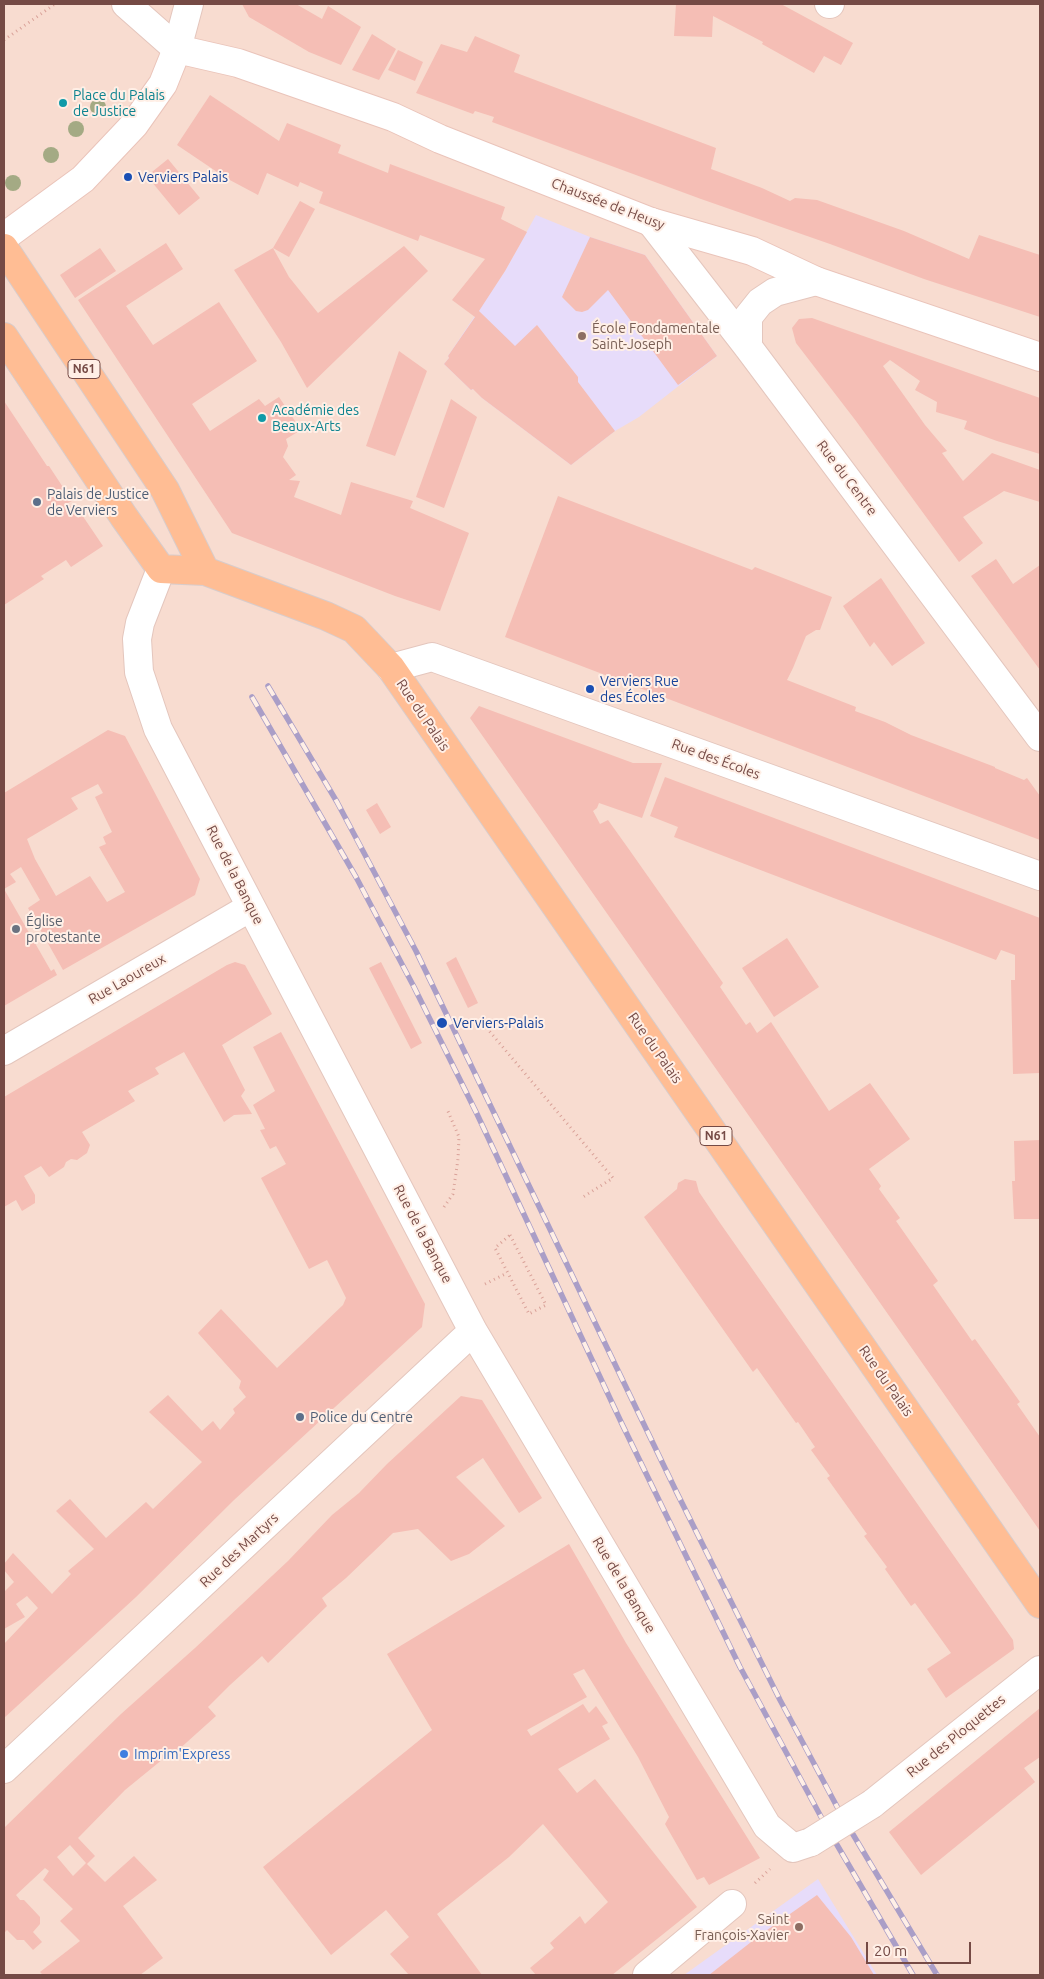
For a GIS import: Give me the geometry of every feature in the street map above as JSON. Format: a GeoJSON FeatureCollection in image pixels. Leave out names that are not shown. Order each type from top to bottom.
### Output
{"type":"FeatureCollection","features":[{"type":"Feature","properties":{"kind":"main road","name":"N61"},"geometry":{"type":"LineString","coordinates":[[4,248],[164,490],[205,571],[162,569]]}},
{"type":"Feature","properties":{"kind":"main road"},"geometry":{"type":"LineString","coordinates":[[4,337],[124,517],[162,569]]}},
{"type":"Feature","properties":{"kind":"main road","name":"Rue du Palais"},"geometry":{"type":"LineString","coordinates":[[205,571],[326,616],[354,629],[391,668],[1040,1604]]}},
{"type":"Feature","properties":{"kind":"street"},"geometry":{"type":"LineString","coordinates":[[126,4],[177,49]]}},
{"type":"Feature","properties":{"kind":"street"},"geometry":{"type":"LineString","coordinates":[[4,237],[83,179],[134,125],[163,84],[177,49],[189,4]]}},
{"type":"Feature","properties":{"kind":"street","name":"Chaussée de Heusy"},"geometry":{"type":"LineString","coordinates":[[177,49],[238,63],[393,117],[440,138],[651,222],[752,251],[816,280],[1040,357]]}},
{"type":"Feature","properties":{"kind":"street","name":"Rue du Centre"},"geometry":{"type":"LineString","coordinates":[[651,222],[748,347],[1040,737]]}},
{"type":"Feature","properties":{"kind":"street"},"geometry":{"type":"LineString","coordinates":[[748,347],[748,317],[760,302],[774,292],[816,280]]}},
{"type":"Feature","properties":{"kind":"street","name":"Rue de la Banque"},"geometry":{"type":"LineString","coordinates":[[162,569],[140,623],[137,638],[139,672],[158,729],[473,1331],[767,1826],[802,1845]]}},
{"type":"Feature","properties":{"kind":"street","name":"Rue des Écoles"},"geometry":{"type":"LineString","coordinates":[[391,668],[432,657],[1040,876]]}},
{"type":"Feature","properties":{"kind":"street","name":"Rue Laoureux"},"geometry":{"type":"LineString","coordinates":[[4,1051],[251,907]]}},
{"type":"Feature","properties":{"kind":"street","name":"Rue des Martyrs"},"geometry":{"type":"LineString","coordinates":[[4,1769],[473,1331]]}},
{"type":"Feature","properties":{"kind":"street","name":"Rue des Ploquettes"},"geometry":{"type":"LineString","coordinates":[[802,1845],[872,1804],[1040,1670]]}},
{"type":"Feature","properties":{"kind":"street"},"geometry":{"type":"LineString","coordinates":[[647,1975],[732,1904]]}},
{"type":"Feature","properties":{"kind":"path"},"geometry":{"type":"LineString","coordinates":[[4,40],[55,4]]}},
{"type":"Feature","properties":{"kind":"path"},"geometry":{"type":"LineString","coordinates":[[480,1020],[612,1178],[583,1197]]}},
{"type":"Feature","properties":{"kind":"path"},"geometry":{"type":"LineString","coordinates":[[424,1236],[453,1194],[460,1137],[447,1108]]}},
{"type":"Feature","properties":{"kind":"path"},"geometry":{"type":"LineString","coordinates":[[510,1235],[520,1257],[546,1305],[529,1314],[495,1248],[510,1235]]}},
{"type":"Feature","properties":{"kind":"path"},"geometry":{"type":"LineString","coordinates":[[732,1904],[802,1845]]}},
{"type":"Feature","properties":{"kind":"shaded area"},"geometry":{"type":"Polygon","coordinates":[[[4,4],[1040,4],[1040,1975],[4,1975],[4,4]]]}},
{"type":"Feature","properties":{"kind":"shaded area","name":"École Fondamentale Saint-Joseph"},"geometry":{"type":"Polygon","coordinates":[[[536,215],[590,237],[645,255],[717,356],[639,417],[615,431],[571,465],[482,398],[474,389],[471,390],[444,364],[505,271],[536,215]]]}},
{"type":"Feature","properties":{"kind":"shaded area","name":"Saint François-Xavier"},"geometry":{"type":"Polygon","coordinates":[[[818,1879],[877,1975],[684,1975],[818,1879]]]}},
{"type":"Feature","properties":{"kind":"building"},"geometry":{"type":"Polygon","coordinates":[[[242,4],[296,4],[322,19],[328,6],[361,27],[341,65],[309,52],[249,17],[242,4]]]}},
{"type":"Feature","properties":{"kind":"building"},"geometry":{"type":"Polygon","coordinates":[[[676,4],[781,4],[853,43],[841,65],[824,56],[814,73],[762,44],[763,42],[713,16],[712,37],[674,36],[676,4]]]}},
{"type":"Feature","properties":{"kind":"building"},"geometry":{"type":"Polygon","coordinates":[[[372,34],[396,49],[379,80],[352,70],[372,34]]]}},
{"type":"Feature","properties":{"kind":"building"},"geometry":{"type":"Polygon","coordinates":[[[475,36],[520,55],[514,72],[716,148],[711,169],[762,188],[790,201],[795,198],[817,200],[904,231],[969,259],[979,235],[1040,255],[1040,317],[924,279],[701,199],[492,122],[494,117],[475,111],[473,114],[416,93],[441,44],[467,52],[475,36]]]}},
{"type":"Feature","properties":{"kind":"building"},"geometry":{"type":"Polygon","coordinates":[[[398,50],[423,62],[415,81],[388,70],[398,50]]]}},
{"type":"Feature","properties":{"kind":"building"},"geometry":{"type":"Polygon","coordinates":[[[210,95],[279,141],[287,123],[341,145],[338,153],[388,173],[390,164],[505,207],[501,219],[527,232],[479,311],[515,346],[537,325],[578,377],[578,382],[615,431],[571,465],[482,398],[473,389],[471,390],[444,364],[475,317],[452,300],[485,259],[420,235],[418,241],[319,203],[323,192],[300,182],[298,187],[267,173],[258,195],[226,178],[177,145],[210,95]]]}},
{"type":"Feature","properties":{"kind":"building"},"geometry":{"type":"Polygon","coordinates":[[[168,159],[200,198],[179,215],[147,176],[168,159]]]}},
{"type":"Feature","properties":{"kind":"building"},"geometry":{"type":"Polygon","coordinates":[[[300,201],[315,209],[289,257],[273,248],[300,201]]]}},
{"type":"Feature","properties":{"kind":"building"},"geometry":{"type":"Polygon","coordinates":[[[590,237],[645,255],[717,356],[678,385],[608,290],[588,310],[576,311],[562,297],[590,237]]]}},
{"type":"Feature","properties":{"kind":"building"},"geometry":{"type":"Polygon","coordinates":[[[166,243],[183,269],[126,306],[153,345],[219,302],[257,361],[192,404],[210,431],[259,399],[265,406],[279,397],[301,430],[286,439],[288,446],[283,457],[296,475],[289,480],[300,481],[294,497],[341,515],[351,482],[413,501],[410,508],[469,533],[440,611],[395,596],[232,533],[78,300],[166,243]]]}},
{"type":"Feature","properties":{"kind":"building"},"geometry":{"type":"Polygon","coordinates":[[[404,246],[428,271],[307,388],[281,342],[234,270],[273,248],[289,277],[318,313],[404,246]]]}},
{"type":"Feature","properties":{"kind":"building"},"geometry":{"type":"Polygon","coordinates":[[[100,248],[116,271],[75,298],[60,275],[100,248]]]}},
{"type":"Feature","properties":{"kind":"building"},"geometry":{"type":"Polygon","coordinates":[[[812,318],[1040,398],[1040,454],[964,429],[967,421],[936,412],[937,402],[915,390],[920,381],[890,360],[883,366],[925,425],[947,451],[942,453],[963,481],[992,453],[1040,470],[1040,502],[1004,491],[963,517],[983,543],[959,562],[856,421],[796,343],[792,328],[799,319],[812,318]]]}},
{"type":"Feature","properties":{"kind":"building"},"geometry":{"type":"Polygon","coordinates":[[[399,351],[427,371],[395,456],[366,446],[399,351]]]}},
{"type":"Feature","properties":{"kind":"building"},"geometry":{"type":"Polygon","coordinates":[[[451,399],[477,417],[444,508],[416,497],[451,399]]]}},
{"type":"Feature","properties":{"kind":"building","name":"Palais de Justice de Verviers"},"geometry":{"type":"Polygon","coordinates":[[[4,401],[72,501],[68,503],[78,518],[82,515],[103,546],[71,567],[66,560],[41,576],[44,579],[4,605],[4,401]]]}},
{"type":"Feature","properties":{"kind":"building"},"geometry":{"type":"Polygon","coordinates":[[[558,496],[752,570],[755,567],[832,597],[820,630],[816,630],[806,636],[787,680],[856,707],[855,711],[885,722],[911,735],[1024,780],[1027,778],[1040,796],[1040,840],[505,637],[558,496]]]}},
{"type":"Feature","properties":{"kind":"building"},"geometry":{"type":"Polygon","coordinates":[[[996,559],[1013,584],[1040,565],[1040,670],[971,576],[996,559]]]}},
{"type":"Feature","properties":{"kind":"building"},"geometry":{"type":"Polygon","coordinates":[[[881,578],[925,643],[892,666],[874,642],[870,647],[843,606],[881,578]]]}},
{"type":"Feature","properties":{"kind":"building"},"geometry":{"type":"Polygon","coordinates":[[[479,706],[633,763],[662,763],[642,818],[599,803],[593,811],[600,824],[608,820],[723,983],[720,987],[746,1025],[750,1022],[757,1033],[771,1022],[829,1111],[870,1083],[910,1139],[869,1169],[881,1186],[879,1189],[900,1218],[896,1221],[938,1281],[933,1285],[972,1341],[975,1339],[1020,1402],[1017,1404],[1040,1437],[1040,1531],[470,718],[479,706]]]}},
{"type":"Feature","properties":{"kind":"building"},"geometry":{"type":"Polygon","coordinates":[[[108,730],[125,736],[200,879],[195,895],[63,970],[28,908],[40,900],[21,867],[10,874],[16,882],[4,889],[4,793],[108,730]],[[98,784],[71,798],[78,809],[27,839],[35,859],[56,896],[90,876],[107,902],[125,892],[99,847],[106,844],[103,837],[112,832],[95,797],[103,793],[98,784]]]}},
{"type":"Feature","properties":{"kind":"building"},"geometry":{"type":"Polygon","coordinates":[[[665,777],[1040,918],[1040,1073],[1013,1074],[1011,980],[1015,980],[1015,955],[1001,950],[996,960],[674,837],[678,827],[650,816],[665,777]]]}},
{"type":"Feature","properties":{"kind":"building"},"geometry":{"type":"Polygon","coordinates":[[[377,803],[391,827],[380,834],[366,810],[377,803]]]}},
{"type":"Feature","properties":{"kind":"building","name":"Église protestante"},"geometry":{"type":"Polygon","coordinates":[[[4,889],[51,971],[54,969],[57,975],[4,1006],[4,889]]]}},
{"type":"Feature","properties":{"kind":"building"},"geometry":{"type":"Polygon","coordinates":[[[787,938],[819,987],[774,1017],[742,968],[787,938]]]}},
{"type":"Feature","properties":{"kind":"building"},"geometry":{"type":"Polygon","coordinates":[[[456,957],[478,1003],[468,1008],[446,963],[456,957]]]}},
{"type":"Feature","properties":{"kind":"building"},"geometry":{"type":"Polygon","coordinates":[[[235,962],[245,965],[272,1014],[222,1045],[245,1090],[241,1096],[252,1114],[234,1115],[224,1122],[184,1052],[155,1068],[159,1074],[128,1091],[135,1101],[82,1132],[90,1145],[87,1153],[77,1160],[71,1159],[66,1162],[64,1167],[49,1177],[41,1166],[24,1176],[35,1195],[35,1203],[22,1211],[16,1200],[4,1207],[4,1097],[235,962]]]}},
{"type":"Feature","properties":{"kind":"building"},"geometry":{"type":"Polygon","coordinates":[[[381,962],[422,1043],[411,1049],[369,968],[381,962]]]}},
{"type":"Feature","properties":{"kind":"building"},"geometry":{"type":"Polygon","coordinates":[[[281,1032],[425,1304],[422,1327],[234,1500],[136,1597],[4,1718],[4,1644],[38,1608],[27,1596],[16,1604],[25,1617],[4,1629],[4,1592],[14,1582],[4,1570],[4,1564],[13,1553],[52,1594],[71,1574],[68,1571],[94,1549],[56,1511],[70,1499],[106,1538],[146,1502],[153,1509],[202,1462],[149,1412],[168,1395],[202,1431],[213,1421],[220,1430],[235,1413],[233,1409],[246,1397],[239,1388],[241,1381],[198,1333],[221,1309],[277,1368],[343,1305],[346,1298],[327,1260],[309,1269],[261,1178],[286,1164],[276,1146],[270,1149],[260,1130],[265,1129],[253,1105],[275,1091],[253,1047],[281,1032]]]}},
{"type":"Feature","properties":{"kind":"building"},"geometry":{"type":"Polygon","coordinates":[[[1040,1140],[1040,1219],[1014,1219],[1012,1181],[1015,1181],[1014,1141],[1040,1140]]]}},
{"type":"Feature","properties":{"kind":"building"},"geometry":{"type":"Polygon","coordinates":[[[685,1179],[696,1181],[699,1192],[720,1223],[1013,1640],[1014,1649],[946,1698],[927,1669],[951,1653],[915,1603],[911,1606],[885,1569],[887,1567],[864,1536],[867,1534],[827,1478],[830,1476],[811,1450],[815,1447],[798,1422],[796,1423],[757,1368],[753,1372],[644,1217],[677,1189],[678,1183],[685,1179]]]}},
{"type":"Feature","properties":{"kind":"building"},"geometry":{"type":"Polygon","coordinates":[[[461,1396],[482,1400],[542,1498],[519,1513],[483,1458],[456,1477],[505,1526],[469,1554],[451,1561],[418,1529],[393,1533],[322,1598],[327,1606],[268,1663],[262,1656],[230,1685],[208,1707],[216,1716],[167,1760],[163,1759],[125,1790],[78,1838],[95,1856],[87,1864],[105,1882],[134,1856],[157,1880],[123,1906],[163,1958],[140,1975],[43,1975],[40,1972],[80,1941],[60,1921],[73,1909],[43,1880],[49,1871],[45,1868],[16,1895],[20,1900],[24,1900],[40,1917],[40,1924],[33,1932],[42,1942],[33,1950],[24,1940],[17,1940],[7,1930],[4,1933],[4,1828],[121,1714],[288,1561],[332,1515],[359,1493],[387,1464],[461,1396]],[[70,1845],[57,1857],[73,1876],[86,1863],[70,1845]]]}},
{"type":"Feature","properties":{"kind":"building"},"geometry":{"type":"Polygon","coordinates":[[[569,1544],[626,1643],[760,1858],[709,1885],[704,1877],[697,1880],[665,1824],[669,1817],[638,1757],[584,1669],[573,1674],[587,1697],[527,1730],[531,1736],[583,1704],[589,1713],[596,1706],[608,1723],[602,1726],[610,1739],[558,1769],[577,1793],[595,1779],[697,1907],[612,1975],[536,1975],[530,1968],[554,1948],[550,1943],[580,1916],[585,1924],[608,1902],[543,1824],[509,1857],[437,1914],[482,1975],[409,1975],[390,1954],[409,1937],[386,1910],[331,1955],[263,1867],[432,1730],[387,1654],[569,1544]]]}},
{"type":"Feature","properties":{"kind":"building"},"geometry":{"type":"Polygon","coordinates":[[[1040,1708],[1040,1757],[1024,1768],[1035,1782],[921,1875],[889,1832],[1040,1708]]]}},
{"type":"Feature","properties":{"kind":"building","name":"Saint François-Xavier"},"geometry":{"type":"Polygon","coordinates":[[[817,1895],[851,1937],[874,1975],[709,1975],[760,1935],[817,1895]]]}},
{"type":"Feature","properties":{"kind":"railway"},"geometry":{"type":"LineString","coordinates":[[268,686],[337,802],[416,951],[677,1493],[780,1700],[842,1816],[937,1975]]}},
{"type":"Feature","properties":{"kind":"railway"},"geometry":{"type":"LineString","coordinates":[[252,697],[356,877],[414,987],[477,1114],[622,1424],[740,1667],[826,1826],[913,1975]]}},
{"type":"Feature","properties":{"kind":"place","name":"Place du Palais de Justice"},"geometry":{"type":"Point","coordinates":[63,103]}},
{"type":"Feature","properties":{"kind":"place","name":"Verviers Palais"},"geometry":{"type":"Point","coordinates":[128,177]}},
{"type":"Feature","properties":{"kind":"place","name":"École Fondamentale Saint-Joseph"},"geometry":{"type":"Point","coordinates":[582,336]}},
{"type":"Feature","properties":{"kind":"place","name":"Académie des Beaux-Arts"},"geometry":{"type":"Point","coordinates":[262,418]}},
{"type":"Feature","properties":{"kind":"place","name":"Palais de Justice de Verviers"},"geometry":{"type":"Point","coordinates":[37,502]}},
{"type":"Feature","properties":{"kind":"place","name":"Verviers Rue des Écoles"},"geometry":{"type":"Point","coordinates":[590,689]}},
{"type":"Feature","properties":{"kind":"place","name":"Église protestante"},"geometry":{"type":"Point","coordinates":[16,929]}},
{"type":"Feature","properties":{"kind":"place","name":"Verviers-Palais"},"geometry":{"type":"Point","coordinates":[442,1023]}},
{"type":"Feature","properties":{"kind":"place","name":"Police du Centre"},"geometry":{"type":"Point","coordinates":[300,1417]}},
{"type":"Feature","properties":{"kind":"place","name":"Imprim'Express"},"geometry":{"type":"Point","coordinates":[124,1754]}},
{"type":"Feature","properties":{"kind":"place","name":"Saint François-Xavier"},"geometry":{"type":"Point","coordinates":[799,1927]}}]}
